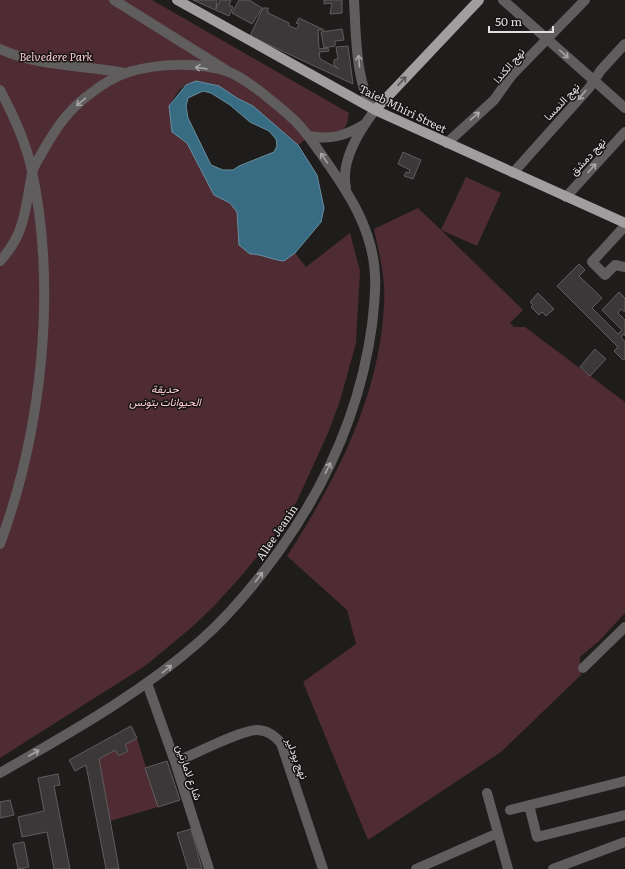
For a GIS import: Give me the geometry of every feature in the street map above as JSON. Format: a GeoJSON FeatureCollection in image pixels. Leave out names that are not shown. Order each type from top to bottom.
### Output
{"type":"FeatureCollection","features":[{"type":"Feature","properties":{"kind":"main road","name":"Taieb Mhiri Street"},"geometry":{"type":"LineString","coordinates":[[177,0],[375,110],[566,196],[625,225]]}},
{"type":"Feature","properties":{"kind":"main road"},"geometry":{"type":"LineString","coordinates":[[375,110],[479,0]]}},
{"type":"Feature","properties":{"kind":"street","name":"Allee Jeanin"},"geometry":{"type":"LineString","coordinates":[[0,773],[75,729],[147,683],[201,640],[248,592],[280,550],[307,508],[344,433],[352,410],[369,347],[376,294],[372,250],[362,220],[346,190],[309,136],[291,117],[248,83],[114,0]]}},
{"type":"Feature","properties":{"kind":"street"},"geometry":{"type":"LineString","coordinates":[[346,190],[345,178],[348,157],[364,124],[375,110],[364,90],[360,74],[354,0]]}},
{"type":"Feature","properties":{"kind":"street"},"geometry":{"type":"LineString","coordinates":[[503,0],[625,108]]}},
{"type":"Feature","properties":{"kind":"street","name":"نهج الكندا"},"geometry":{"type":"LineString","coordinates":[[447,143],[494,100],[512,75],[585,0]]}},
{"type":"Feature","properties":{"kind":"street","name":"نهج النمسا"},"geometry":{"type":"LineString","coordinates":[[513,173],[625,44]]}},
{"type":"Feature","properties":{"kind":"street"},"geometry":{"type":"LineString","coordinates":[[0,49],[10,54],[52,64],[98,68],[125,73]]}},
{"type":"Feature","properties":{"kind":"street"},"geometry":{"type":"LineString","coordinates":[[0,261],[17,236],[23,222],[29,198],[32,170],[54,130],[64,118],[91,93],[125,73],[170,65],[190,66],[230,73]]}},
{"type":"Feature","properties":{"kind":"street"},"geometry":{"type":"LineString","coordinates":[[0,90],[20,132],[32,170],[44,252],[44,299],[39,372],[26,455],[10,517],[0,544]]}},
{"type":"Feature","properties":{"kind":"street"},"geometry":{"type":"LineString","coordinates":[[309,136],[337,138],[364,124]]}},
{"type":"Feature","properties":{"kind":"street","name":"نهج دمشق"},"geometry":{"type":"LineString","coordinates":[[566,196],[625,132]]}},
{"type":"Feature","properties":{"kind":"street"},"geometry":{"type":"LineString","coordinates":[[625,225],[592,262],[605,275],[616,265],[625,267]]}},
{"type":"Feature","properties":{"kind":"street"},"geometry":{"type":"LineString","coordinates":[[583,668],[625,627]]}},
{"type":"Feature","properties":{"kind":"street","name":"شارع لامارتين"},"geometry":{"type":"LineString","coordinates":[[147,683],[176,762],[209,869]]}},
{"type":"Feature","properties":{"kind":"street","name":"نهج بودلير"},"geometry":{"type":"LineString","coordinates":[[176,762],[249,731],[265,731],[276,737],[281,743],[323,869]]}},
{"type":"Feature","properties":{"kind":"street"},"geometry":{"type":"LineString","coordinates":[[510,810],[625,781]]}},
{"type":"Feature","properties":{"kind":"street"},"geometry":{"type":"LineString","coordinates":[[487,793],[508,869]]}},
{"type":"Feature","properties":{"kind":"street"},"geometry":{"type":"LineString","coordinates":[[529,805],[538,837],[625,815]]}},
{"type":"Feature","properties":{"kind":"street"},"geometry":{"type":"LineString","coordinates":[[416,869],[498,833]]}},
{"type":"Feature","properties":{"kind":"street"},"geometry":{"type":"LineString","coordinates":[[553,869],[625,842]]}},
{"type":"Feature","properties":{"kind":"green space","name":"حديقة الحيوانات بتونس"},"geometry":{"type":"Polygon","coordinates":[[[0,0],[152,0],[349,113],[347,124],[341,133],[313,134],[298,145],[245,102],[212,85],[198,82],[186,85],[178,92],[169,106],[173,132],[187,143],[214,194],[230,203],[237,212],[238,234],[250,254],[284,261],[295,253],[306,267],[350,233],[360,271],[356,343],[340,401],[328,433],[297,501],[270,541],[214,606],[192,627],[145,666],[0,758],[0,0]]]}},
{"type":"Feature","properties":{"kind":"green space"},"geometry":{"type":"Polygon","coordinates":[[[466,177],[501,193],[477,246],[441,230],[466,177]]]}},
{"type":"Feature","properties":{"kind":"green space"},"geometry":{"type":"Polygon","coordinates":[[[418,208],[523,310],[510,323],[514,327],[525,327],[625,402],[625,613],[599,641],[580,657],[581,675],[501,752],[368,840],[303,682],[356,644],[347,610],[287,556],[322,498],[338,467],[352,436],[374,372],[381,338],[384,285],[382,266],[374,229],[418,208]]]}},
{"type":"Feature","properties":{"kind":"green space"},"geometry":{"type":"Polygon","coordinates":[[[137,738],[158,807],[110,821],[99,759],[115,750],[119,756],[128,751],[125,745],[137,738]]]}},
{"type":"Feature","properties":{"kind":"water"},"geometry":{"type":"Polygon","coordinates":[[[196,81],[219,86],[237,98],[253,106],[298,145],[317,175],[324,208],[321,222],[295,253],[284,261],[250,254],[239,245],[237,212],[230,203],[214,195],[187,143],[172,132],[169,106],[186,85],[196,81]],[[203,91],[188,98],[186,106],[188,118],[211,165],[223,170],[233,170],[239,166],[274,152],[277,146],[276,139],[269,131],[250,122],[230,105],[211,93],[203,91]]]}},
{"type":"Feature","properties":{"kind":"building"},"geometry":{"type":"Polygon","coordinates":[[[193,0],[217,0],[216,9],[220,0],[231,0],[229,5],[233,7],[229,16],[193,0]]]}},
{"type":"Feature","properties":{"kind":"building"},"geometry":{"type":"Polygon","coordinates":[[[239,0],[249,0],[262,8],[252,24],[232,13],[239,0]]]}},
{"type":"Feature","properties":{"kind":"building"},"geometry":{"type":"Polygon","coordinates":[[[324,0],[342,0],[342,13],[330,14],[332,3],[324,4],[324,0]]]}},
{"type":"Feature","properties":{"kind":"building"},"geometry":{"type":"Polygon","coordinates":[[[263,8],[268,8],[268,13],[289,23],[289,26],[297,29],[299,24],[296,23],[299,18],[324,30],[318,30],[319,49],[328,48],[329,51],[319,52],[320,59],[339,69],[334,65],[334,60],[338,59],[336,47],[348,46],[353,84],[250,36],[263,8]]]}},
{"type":"Feature","properties":{"kind":"building"},"geometry":{"type":"Polygon","coordinates":[[[342,29],[344,40],[335,41],[335,46],[324,48],[321,32],[342,29]]]}},
{"type":"Feature","properties":{"kind":"building"},"geometry":{"type":"Polygon","coordinates":[[[403,152],[421,160],[413,179],[404,176],[406,172],[409,173],[410,170],[398,164],[403,152]]]}},
{"type":"Feature","properties":{"kind":"building"},"geometry":{"type":"Polygon","coordinates":[[[579,264],[585,270],[579,276],[602,298],[592,308],[618,334],[622,330],[602,310],[619,292],[625,298],[625,312],[621,309],[618,313],[625,320],[625,336],[624,334],[621,337],[625,342],[625,359],[623,360],[614,351],[618,347],[557,286],[579,264]]]}},
{"type":"Feature","properties":{"kind":"building"},"geometry":{"type":"Polygon","coordinates":[[[538,293],[554,309],[546,316],[542,312],[539,315],[531,307],[533,305],[530,302],[538,293]]]}},
{"type":"Feature","properties":{"kind":"building"},"geometry":{"type":"Polygon","coordinates":[[[595,349],[606,359],[590,376],[580,367],[595,349]]]}},
{"type":"Feature","properties":{"kind":"building"},"geometry":{"type":"Polygon","coordinates":[[[131,726],[137,738],[125,745],[128,751],[119,756],[115,750],[99,759],[119,869],[106,869],[86,765],[75,771],[69,760],[131,726]]]}},
{"type":"Feature","properties":{"kind":"building"},"geometry":{"type":"Polygon","coordinates":[[[167,761],[180,800],[158,807],[145,768],[167,761]]]}},
{"type":"Feature","properties":{"kind":"building"},"geometry":{"type":"Polygon","coordinates":[[[58,774],[60,785],[54,786],[70,869],[54,869],[47,832],[22,837],[18,817],[44,811],[38,778],[58,774]]]}},
{"type":"Feature","properties":{"kind":"building"},"geometry":{"type":"Polygon","coordinates":[[[10,800],[14,815],[0,818],[0,802],[10,800]]]}},
{"type":"Feature","properties":{"kind":"building"},"geometry":{"type":"Polygon","coordinates":[[[191,829],[202,869],[188,869],[177,833],[191,829]]]}},
{"type":"Feature","properties":{"kind":"building"},"geometry":{"type":"Polygon","coordinates":[[[24,842],[29,867],[18,869],[13,844],[24,842]]]}},
{"type":"Feature","properties":{"kind":"park label","name":"Belvedere Park"},"geometry":{"type":"Point","coordinates":[56,56]}}]}
